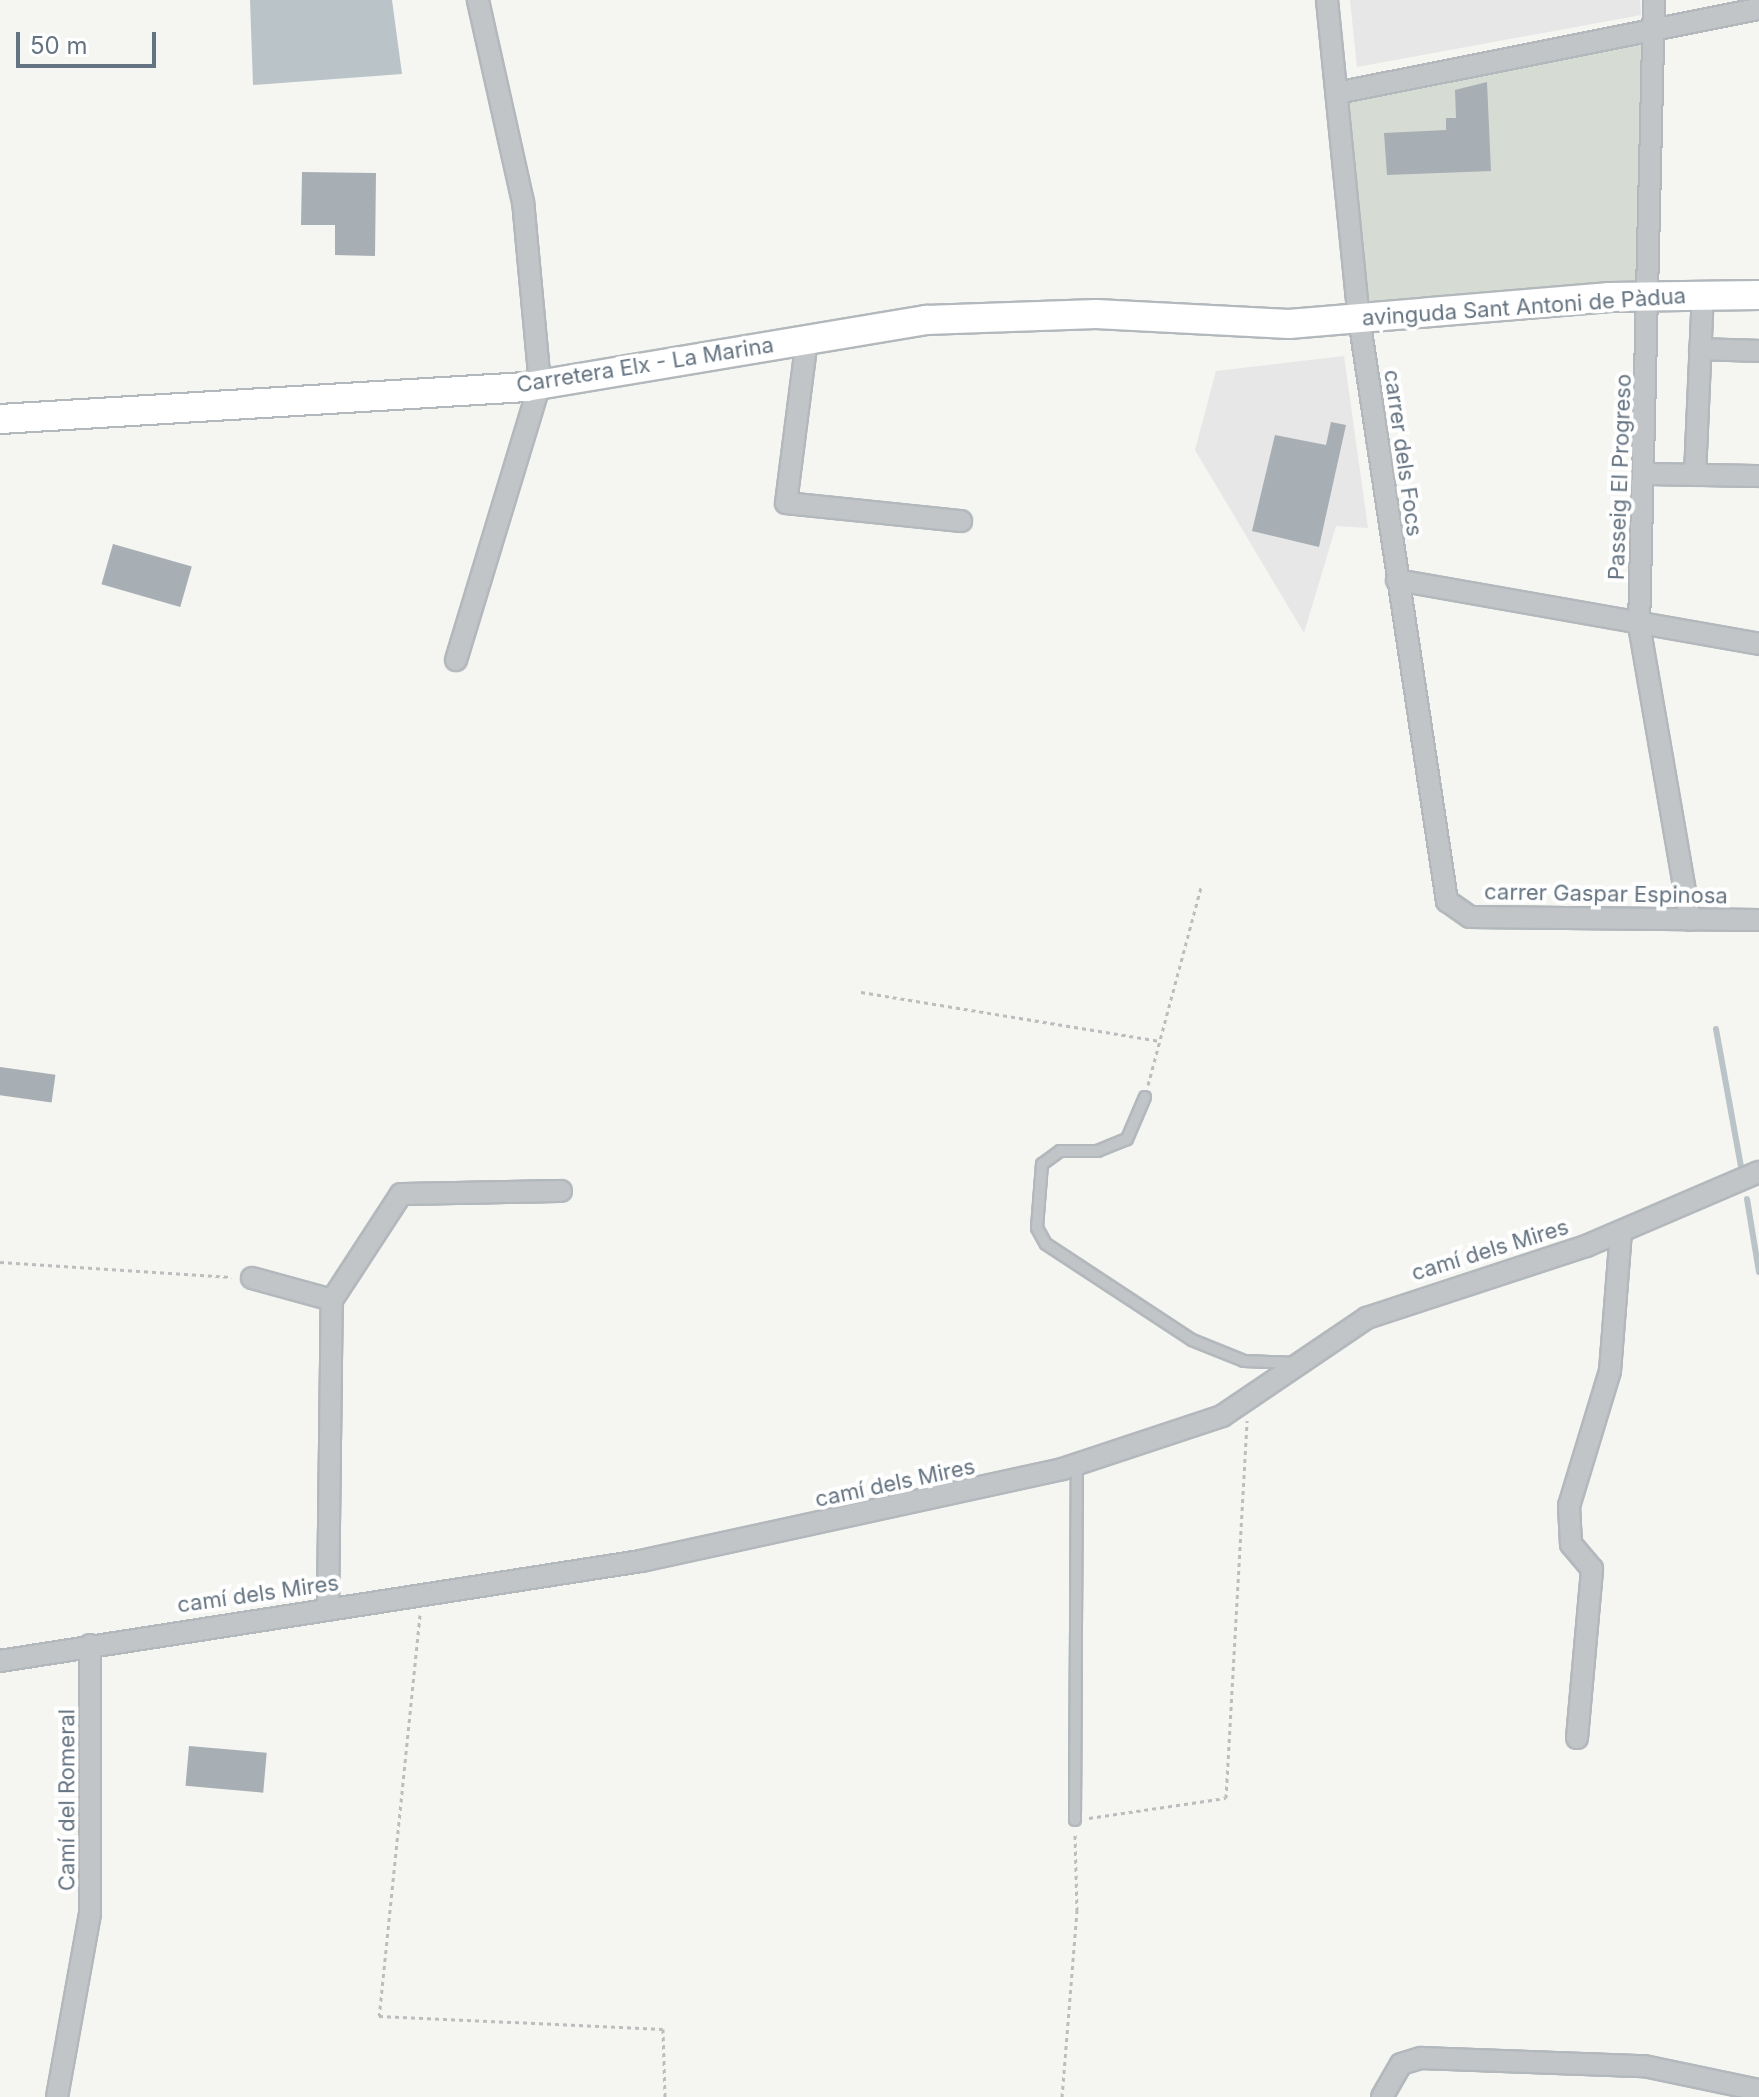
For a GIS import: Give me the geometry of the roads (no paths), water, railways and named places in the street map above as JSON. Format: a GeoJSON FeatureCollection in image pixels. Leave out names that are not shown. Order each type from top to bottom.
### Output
{"type":"FeatureCollection","features":[{"type":"Feature","properties":{"kind":"main road","name":"avinguda Sant Antoni de Pàdua"},"geometry":{"type":"LineString","coordinates":[[1289,324],[1650,295],[1759,295]]}},
{"type":"Feature","properties":{"kind":"main road","name":"Carretera Elx - La Marina"},"geometry":{"type":"LineString","coordinates":[[0,419],[540,384],[926,320],[1096,314],[1289,324]]}},
{"type":"Feature","properties":{"kind":"street"},"geometry":{"type":"LineString","coordinates":[[456,660],[540,384],[523,202],[478,0]]}},
{"type":"Feature","properties":{"kind":"street","name":"carrer dels Focs"},"geometry":{"type":"LineString","coordinates":[[1327,0],[1359,318],[1444,893],[1454,909]]}},
{"type":"Feature","properties":{"kind":"street","name":"Passeig El Progreso"},"geometry":{"type":"LineString","coordinates":[[1654,0],[1656,31],[1650,295],[1639,625],[1690,920]]}},
{"type":"Feature","properties":{"kind":"street"},"geometry":{"type":"LineString","coordinates":[[1337,93],[1759,9]]}},
{"type":"Feature","properties":{"kind":"street"},"geometry":{"type":"LineString","coordinates":[[1695,475],[1703,295]]}},
{"type":"Feature","properties":{"kind":"street"},"geometry":{"type":"LineString","coordinates":[[807,339],[786,503],[961,521]]}},
{"type":"Feature","properties":{"kind":"street"},"geometry":{"type":"LineString","coordinates":[[1700,349],[1759,351]]}},
{"type":"Feature","properties":{"kind":"street"},"geometry":{"type":"LineString","coordinates":[[1644,474],[1759,476]]}},
{"type":"Feature","properties":{"kind":"street"},"geometry":{"type":"LineString","coordinates":[[1397,580],[1759,644]]}},
{"type":"Feature","properties":{"kind":"street","name":"carrer Gaspar Espinosa"},"geometry":{"type":"LineString","coordinates":[[1454,909],[1470,917],[1759,920]]}},
{"type":"Feature","properties":{"kind":"street","name":"camí dels Mires"},"geometry":{"type":"LineString","coordinates":[[0,1661],[328,1607],[641,1561],[1077,1465],[1222,1416],[1367,1318],[1422,1295],[1621,1231],[1752,1175]]}},
{"type":"Feature","properties":{"kind":"street"},"geometry":{"type":"LineString","coordinates":[[328,1607],[332,1300],[401,1194],[561,1191]]}},
{"type":"Feature","properties":{"kind":"street"},"geometry":{"type":"LineString","coordinates":[[1577,1738],[1592,1569],[1571,1544],[1569,1506],[1610,1371],[1621,1231]]}},
{"type":"Feature","properties":{"kind":"street"},"geometry":{"type":"LineString","coordinates":[[252,1278],[332,1300]]}},
{"type":"Feature","properties":{"kind":"street","name":"Camí del Romeral"},"geometry":{"type":"LineString","coordinates":[[57,2097],[90,1913],[90,1645]]}},
{"type":"Feature","properties":{"kind":"street"},"geometry":{"type":"LineString","coordinates":[[1382,2097],[1401,2064],[1421,2058],[1644,2066],[1759,2090]]}},
{"type":"Feature","properties":{"kind":"lane"},"geometry":{"type":"LineString","coordinates":[[1145,1097],[1127,1139],[1098,1151],[1060,1151],[1042,1164],[1037,1228],[1046,1244],[1192,1340],[1244,1361],[1302,1364]]}},
{"type":"Feature","properties":{"kind":"lane"},"geometry":{"type":"LineString","coordinates":[[1075,1820],[1077,1465]]}},
{"type":"Feature","properties":{"kind":"waterway"},"geometry":{"type":"LineString","coordinates":[[1716,1029],[1742,1172]]}},
{"type":"Feature","properties":{"kind":"waterway"},"geometry":{"type":"LineString","coordinates":[[1747,1199],[1759,1272]]}}]}
